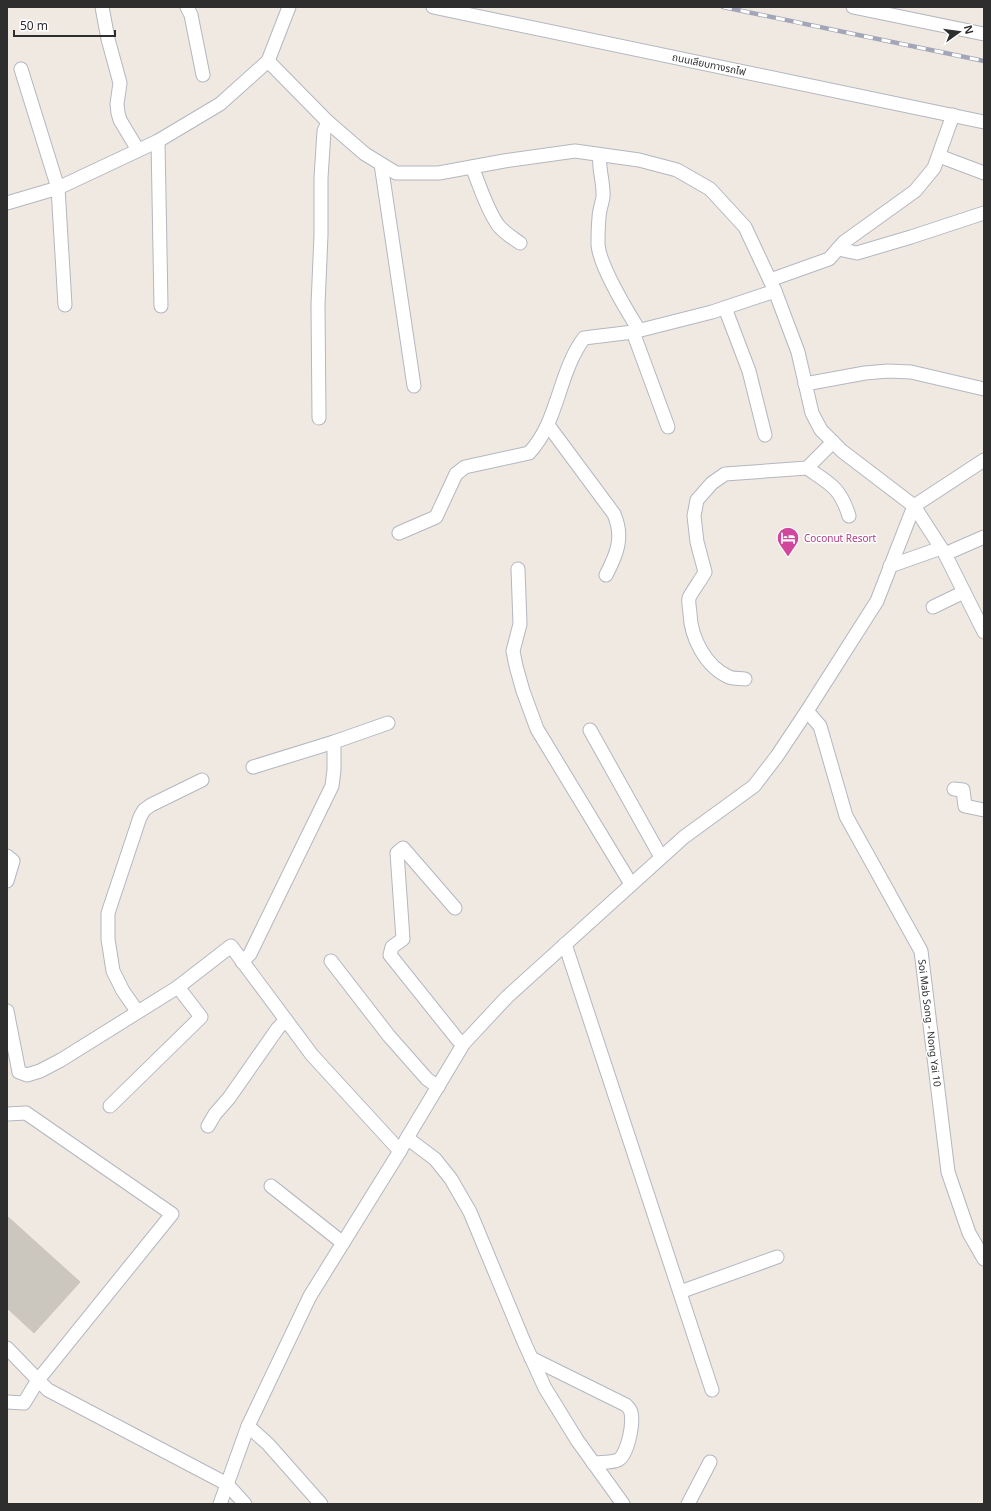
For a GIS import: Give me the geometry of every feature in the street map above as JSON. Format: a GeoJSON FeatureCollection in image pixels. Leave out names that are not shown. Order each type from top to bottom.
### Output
{"type":"FeatureCollection","features":[{"type":"Feature","properties":{"kind":"street"},"geometry":{"type":"LineString","coordinates":[[102,7],[108,39],[120,83],[117,104],[118,114],[138,150]]}},
{"type":"Feature","properties":{"kind":"street"},"geometry":{"type":"LineString","coordinates":[[187,7],[191,15],[203,75]]}},
{"type":"Feature","properties":{"kind":"street"},"geometry":{"type":"LineString","coordinates":[[7,203],[58,188],[158,141],[220,104],[268,61],[290,7]]}},
{"type":"Feature","properties":{"kind":"street","name":"ถนนเลียบทางรถไฟ"},"geometry":{"type":"LineString","coordinates":[[433,7],[984,122]]}},
{"type":"Feature","properties":{"kind":"street"},"geometry":{"type":"LineString","coordinates":[[853,7],[984,34]]}},
{"type":"Feature","properties":{"kind":"street"},"geometry":{"type":"LineString","coordinates":[[268,61],[328,122],[365,154],[396,173],[439,173],[576,151],[639,160],[677,170],[710,189],[745,227],[773,286],[798,352],[812,413],[822,430],[842,451],[914,506],[943,551],[984,632]]}},
{"type":"Feature","properties":{"kind":"street"},"geometry":{"type":"LineString","coordinates":[[22,69],[58,188],[65,305]]}},
{"type":"Feature","properties":{"kind":"street"},"geometry":{"type":"LineString","coordinates":[[399,533],[436,517],[456,474],[465,467],[529,454],[548,425],[576,349],[584,338],[636,331],[725,308],[829,259],[850,237],[915,191],[931,172],[939,156],[953,115]]}},
{"type":"Feature","properties":{"kind":"street"},"geometry":{"type":"LineString","coordinates":[[319,418],[318,305],[321,235],[321,178],[324,131],[328,122]]}},
{"type":"Feature","properties":{"kind":"street"},"geometry":{"type":"LineString","coordinates":[[158,141],[161,306]]}},
{"type":"Feature","properties":{"kind":"street"},"geometry":{"type":"LineString","coordinates":[[600,155],[598,165],[603,196],[598,219],[598,247],[605,268],[628,312],[636,331],[668,428]]}},
{"type":"Feature","properties":{"kind":"street"},"geometry":{"type":"LineString","coordinates":[[939,156],[984,173]]}},
{"type":"Feature","properties":{"kind":"street"},"geometry":{"type":"LineString","coordinates":[[381,164],[414,386]]}},
{"type":"Feature","properties":{"kind":"street"},"geometry":{"type":"LineString","coordinates":[[472,167],[498,225],[507,234],[520,243]]}},
{"type":"Feature","properties":{"kind":"street"},"geometry":{"type":"LineString","coordinates":[[838,249],[857,253],[984,213]]}},
{"type":"Feature","properties":{"kind":"street"},"geometry":{"type":"LineString","coordinates":[[725,308],[749,370],[765,435]]}},
{"type":"Feature","properties":{"kind":"street"},"geometry":{"type":"LineString","coordinates":[[805,384],[865,373],[888,371],[911,372],[984,389]]}},
{"type":"Feature","properties":{"kind":"street"},"geometry":{"type":"LineString","coordinates":[[548,425],[614,514],[619,525],[619,538],[613,561],[606,576]]}},
{"type":"Feature","properties":{"kind":"street"},"geometry":{"type":"LineString","coordinates":[[807,468],[833,442]]}},
{"type":"Feature","properties":{"kind":"street"},"geometry":{"type":"LineString","coordinates":[[220,1504],[248,1426],[310,1296],[400,1151],[464,1043],[507,997],[661,857],[684,837],[754,786],[777,756],[807,711],[877,600],[914,506],[984,460]]}},
{"type":"Feature","properties":{"kind":"street"},"geometry":{"type":"LineString","coordinates":[[745,679],[731,678],[711,664],[695,638],[690,622],[689,598],[706,572],[697,542],[694,516],[697,500],[712,483],[724,474],[807,468],[836,489],[844,502],[849,516]]}},
{"type":"Feature","properties":{"kind":"street"},"geometry":{"type":"LineString","coordinates":[[890,566],[943,551],[984,537]]}},
{"type":"Feature","properties":{"kind":"street"},"geometry":{"type":"LineString","coordinates":[[518,569],[520,624],[513,651],[523,691],[537,729],[631,884]]}},
{"type":"Feature","properties":{"kind":"street"},"geometry":{"type":"LineString","coordinates":[[933,607],[964,592]]}},
{"type":"Feature","properties":{"kind":"street","name":"Soi Mab Song - Nong Yai 10"},"geometry":{"type":"LineString","coordinates":[[807,711],[820,726],[846,816],[921,951],[948,1172],[969,1233],[984,1259]]}},
{"type":"Feature","properties":{"kind":"street"},"geometry":{"type":"LineString","coordinates":[[253,767],[334,742],[388,723]]}},
{"type":"Feature","properties":{"kind":"street"},"geometry":{"type":"LineString","coordinates":[[590,730],[661,857]]}},
{"type":"Feature","properties":{"kind":"street"},"geometry":{"type":"LineString","coordinates":[[242,962],[250,954],[332,786],[334,770],[334,742]]}},
{"type":"Feature","properties":{"kind":"street"},"geometry":{"type":"LineString","coordinates":[[137,1012],[123,991],[113,971],[108,939],[108,913],[140,817],[144,810],[151,805],[202,780]]}},
{"type":"Feature","properties":{"kind":"street"},"geometry":{"type":"LineString","coordinates":[[954,789],[963,790],[965,806],[984,810]]}},
{"type":"Feature","properties":{"kind":"street"},"geometry":{"type":"LineString","coordinates":[[456,908],[403,848],[397,853],[402,939],[392,947],[390,955],[458,1040],[464,1043]]}},
{"type":"Feature","properties":{"kind":"street"},"geometry":{"type":"LineString","coordinates":[[7,856],[13,861],[7,881]]}},
{"type":"Feature","properties":{"kind":"street"},"geometry":{"type":"LineString","coordinates":[[565,944],[712,1390]]}},
{"type":"Feature","properties":{"kind":"street"},"geometry":{"type":"LineString","coordinates":[[7,1011],[19,1072],[27,1075],[40,1071],[61,1060],[178,987],[230,946],[312,1055],[400,1151]]}},
{"type":"Feature","properties":{"kind":"street"},"geometry":{"type":"LineString","coordinates":[[331,961],[389,1036],[427,1079],[438,1087]]}},
{"type":"Feature","properties":{"kind":"street"},"geometry":{"type":"LineString","coordinates":[[110,1106],[201,1017],[178,987]]}},
{"type":"Feature","properties":{"kind":"street"},"geometry":{"type":"LineString","coordinates":[[208,1126],[215,1114],[229,1098],[278,1028],[286,1020]]}},
{"type":"Feature","properties":{"kind":"street"},"geometry":{"type":"LineString","coordinates":[[7,1114],[26,1113],[172,1214],[38,1380],[24,1403],[7,1402]]}},
{"type":"Feature","properties":{"kind":"street"},"geometry":{"type":"LineString","coordinates":[[407,1138],[435,1159],[451,1179],[470,1212],[545,1388],[577,1440],[623,1504]]}},
{"type":"Feature","properties":{"kind":"street"},"geometry":{"type":"LineString","coordinates":[[271,1186],[343,1243]]}},
{"type":"Feature","properties":{"kind":"street"},"geometry":{"type":"LineString","coordinates":[[680,1292],[777,1257]]}},
{"type":"Feature","properties":{"kind":"street"},"geometry":{"type":"LineString","coordinates":[[7,1348],[48,1390],[227,1484],[245,1504]]}},
{"type":"Feature","properties":{"kind":"street"},"geometry":{"type":"LineString","coordinates":[[531,1358],[626,1405],[630,1410],[632,1420],[627,1449],[623,1456],[618,1460],[593,1462]]}},
{"type":"Feature","properties":{"kind":"street"},"geometry":{"type":"LineString","coordinates":[[248,1426],[268,1444],[321,1504]]}},
{"type":"Feature","properties":{"kind":"street"},"geometry":{"type":"LineString","coordinates":[[688,1504],[710,1462]]}},
{"type":"Feature","properties":{"kind":"building"},"geometry":{"type":"Polygon","coordinates":[[[7,1216],[80,1282],[34,1333],[7,1308],[7,1216]]]}},
{"type":"Feature","properties":{"kind":"railway"},"geometry":{"type":"LineString","coordinates":[[723,7],[984,61]]}},
{"type":"Feature","properties":{"kind":"place","name":"Coconut Resort"},"geometry":{"type":"Point","coordinates":[788,558]}}]}
